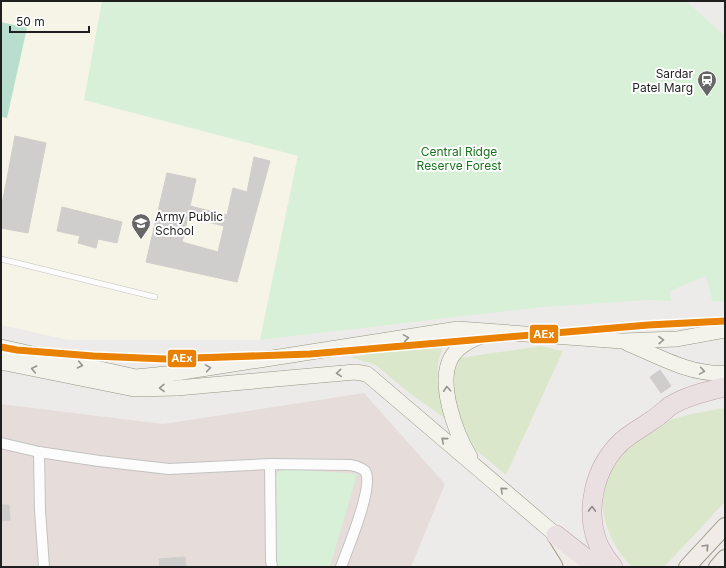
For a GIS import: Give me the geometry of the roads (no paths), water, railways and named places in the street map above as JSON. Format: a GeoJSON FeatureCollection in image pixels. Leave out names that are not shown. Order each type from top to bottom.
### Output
{"type":"FeatureCollection","features":[{"type":"Feature","properties":{"kind":"highway"},"geometry":{"type":"LineString","coordinates":[[596,559],[592,510],[593,495],[600,472],[606,460],[620,443],[671,405],[706,392],[725,387]]}},
{"type":"Feature","properties":{"kind":"highway"},"geometry":{"type":"LineString","coordinates":[[650,422],[695,405],[725,398]]}},
{"type":"Feature","properties":{"kind":"highway"},"geometry":{"type":"LineString","coordinates":[[556,535],[612,567]]}},
{"type":"Feature","properties":{"kind":"main road"},"geometry":{"type":"LineString","coordinates":[[1,347],[136,377],[176,373],[458,329],[557,335],[616,341],[677,339],[725,330]]}},
{"type":"Feature","properties":{"kind":"main road"},"geometry":{"type":"LineString","coordinates":[[474,465],[460,439],[451,414],[447,389],[447,371],[450,359],[460,347],[470,340],[496,332]]}},
{"type":"Feature","properties":{"kind":"main road"},"geometry":{"type":"LineString","coordinates":[[616,341],[690,369],[711,373],[725,373]]}},
{"type":"Feature","properties":{"kind":"main road"},"geometry":{"type":"LineString","coordinates":[[1,362],[134,390],[177,388],[355,372],[367,374],[556,535],[570,559],[572,567]]}},
{"type":"Feature","properties":{"kind":"main road"},"geometry":{"type":"LineString","coordinates":[[687,567],[725,526]]}},
{"type":"Feature","properties":{"kind":"main road"},"geometry":{"type":"LineString","coordinates":[[717,567],[725,558]]}},
{"type":"Feature","properties":{"kind":"street"},"geometry":{"type":"LineString","coordinates":[[1,443],[39,452],[169,469],[270,464],[350,465],[359,467],[364,470],[367,476],[367,485],[357,525],[341,567]]}},
{"type":"Feature","properties":{"kind":"street"},"geometry":{"type":"LineString","coordinates":[[39,452],[40,510],[44,567]]}},
{"type":"Feature","properties":{"kind":"street"},"geometry":{"type":"LineString","coordinates":[[270,464],[272,567]]}},
{"type":"Feature","properties":{"kind":"lane"},"geometry":{"type":"LineString","coordinates":[[1,260],[155,297]]}},
{"type":"Feature","properties":{"kind":"place","name":"Sardar Patel Marg"},"geometry":{"type":"Point","coordinates":[707,97]}},
{"type":"Feature","properties":{"kind":"place","name":"Army Public School"},"geometry":{"type":"Point","coordinates":[141,240]}},
{"type":"Feature","properties":{"kind":"park label","name":"Central Ridge Reserve Forest"},"geometry":{"type":"Point","coordinates":[459,158]}}]}
